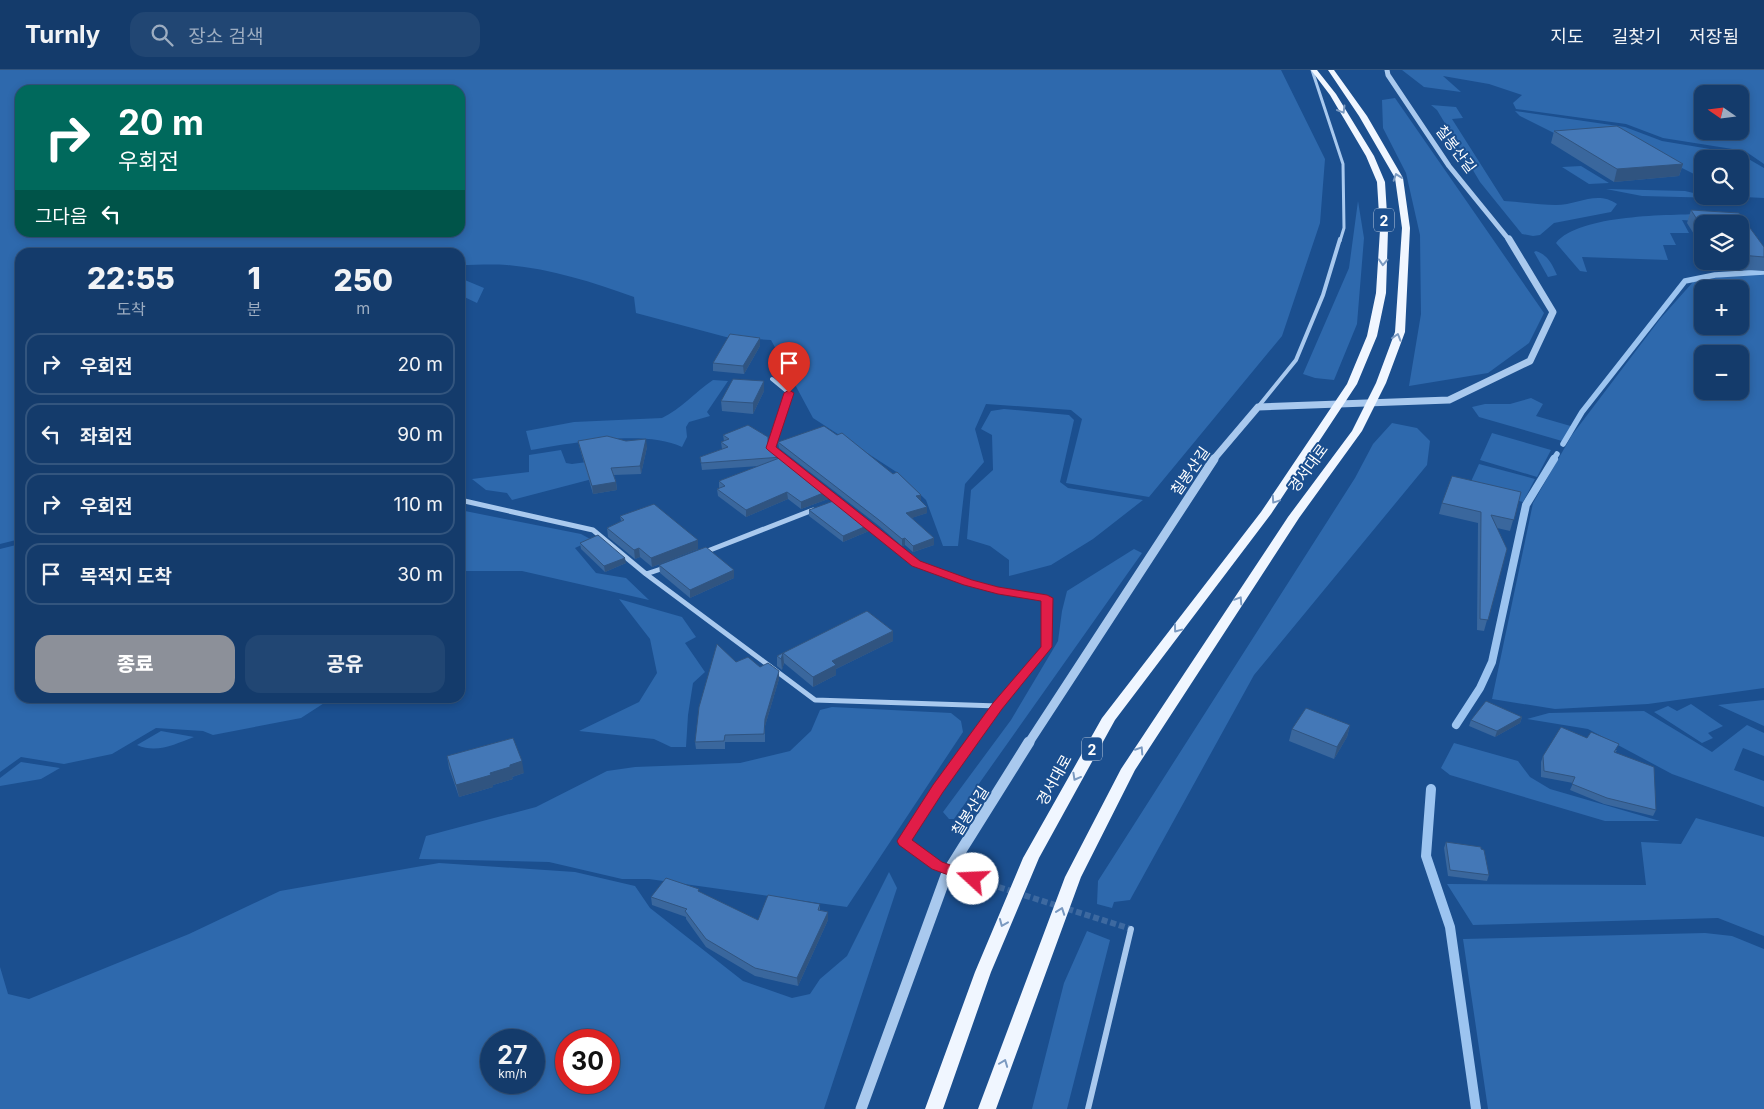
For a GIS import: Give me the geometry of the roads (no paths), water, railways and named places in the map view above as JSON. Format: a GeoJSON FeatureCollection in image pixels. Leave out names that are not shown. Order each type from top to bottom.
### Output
{"type":"FeatureCollection","features":[{"type":"Feature","properties":{"kind":"main road","name":"경서대로"},"geometry":{"type":"LineString","coordinates":[[934,1109],[983,972],[1031,858],[1109,718],[1265,514],[1352,384],[1372,336],[1381,294],[1384,230],[1381,182],[1370,156],[1333,94],[1313,70]]}},
{"type":"Feature","properties":{"kind":"main road","name":"경서대로"},"geometry":{"type":"LineString","coordinates":[[987,1109],[1073,877],[1128,769],[1294,518],[1357,431],[1381,383],[1400,332],[1406,228],[1399,178],[1358,108],[1331,70]]}},
{"type":"Feature","properties":{"kind":"street"},"geometry":{"type":"LineString","coordinates":[[1258,408],[1296,360],[1322,296],[1344,228],[1343,164],[1313,70]]}},
{"type":"Feature","properties":{"kind":"street","name":"칠봉산길"},"geometry":{"type":"LineString","coordinates":[[861,1109],[949,870],[1210,464],[1258,408],[1449,400],[1530,360],[1553,312],[1509,239],[1449,166],[1388,75],[1387,70]]}},
{"type":"Feature","properties":{"kind":"street"},"geometry":{"type":"LineString","coordinates":[[772,379],[789,393],[771,448],[778,453]]}},
{"type":"Feature","properties":{"kind":"street"},"geometry":{"type":"LineString","coordinates":[[822,488],[844,506]]}},
{"type":"Feature","properties":{"kind":"street"},"geometry":{"type":"LineString","coordinates":[[828,504],[837,500]]}},
{"type":"Feature","properties":{"kind":"street"},"geometry":{"type":"LineString","coordinates":[[465,501],[593,530],[646,574],[814,700],[998,706]]}},
{"type":"Feature","properties":{"kind":"street"},"geometry":{"type":"LineString","coordinates":[[701,554],[819,508]]}},
{"type":"Feature","properties":{"kind":"street"},"geometry":{"type":"LineString","coordinates":[[858,517],[916,563],[983,586],[1047,598],[1046,647],[998,706],[938,789],[904,841],[937,865],[973,879]]}},
{"type":"Feature","properties":{"kind":"street"},"geometry":{"type":"LineString","coordinates":[[646,574],[673,564]]}},
{"type":"Feature","properties":{"kind":"street"},"geometry":{"type":"LineString","coordinates":[[1088,1109],[1131,929]]}},
{"type":"Feature","properties":{"kind":"waterway"},"geometry":{"type":"LineString","coordinates":[[1563,444],[1582,412],[1685,281],[1715,275],[1764,272]]}},
{"type":"Feature","properties":{"kind":"waterway"},"geometry":{"type":"LineString","coordinates":[[1553,460],[1557,454]]}},
{"type":"Feature","properties":{"kind":"waterway"},"geometry":{"type":"LineString","coordinates":[[1456,725],[1480,688],[1492,662],[1526,505],[1554,459]]}},
{"type":"Feature","properties":{"kind":"waterway"},"geometry":{"type":"LineString","coordinates":[[1431,789],[1426,856],[1450,927],[1476,1109]]}},
{"type":"Feature","properties":{"kind":"tunnel"},"geometry":{"type":"LineString","coordinates":[[973,879],[1131,929]]}}]}
